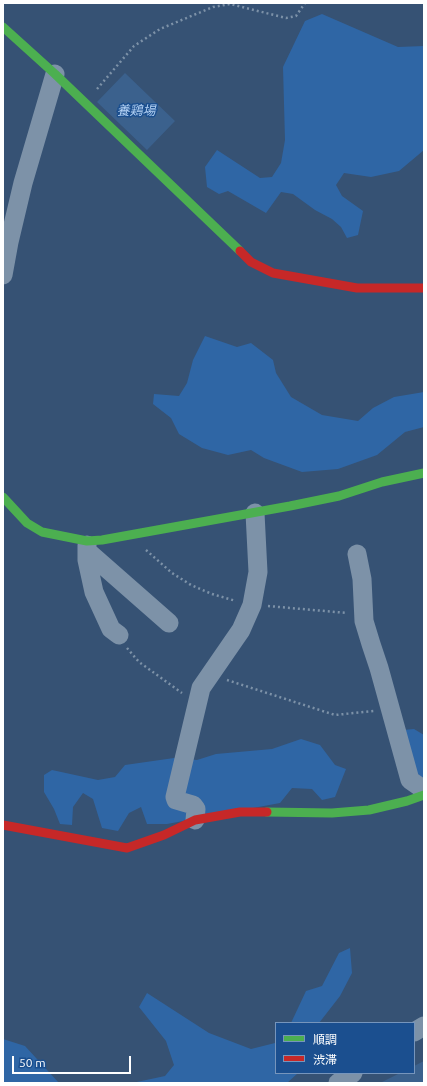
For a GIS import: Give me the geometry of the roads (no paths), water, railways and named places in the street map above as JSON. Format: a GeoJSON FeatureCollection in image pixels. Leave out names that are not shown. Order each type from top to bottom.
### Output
{"type":"FeatureCollection","features":[{"type":"Feature","properties":{"kind":"street"},"geometry":{"type":"LineString","coordinates":[[3,27],[55,74],[251,262],[273,273],[357,288],[424,288]]}},
{"type":"Feature","properties":{"kind":"street"},"geometry":{"type":"LineString","coordinates":[[3,275],[23,183],[55,74]]}},
{"type":"Feature","properties":{"kind":"street"},"geometry":{"type":"LineString","coordinates":[[87,546],[102,540],[256,513],[339,496],[382,482],[424,473]]}},
{"type":"Feature","properties":{"kind":"street"},"geometry":{"type":"LineString","coordinates":[[3,497],[27,523],[42,532],[87,546],[169,623]]}},
{"type":"Feature","properties":{"kind":"street"},"geometry":{"type":"LineString","coordinates":[[195,820],[196,809],[193,805],[176,800],[175,797],[201,688],[241,630],[252,605],[258,572],[256,513]]}},
{"type":"Feature","properties":{"kind":"street"},"geometry":{"type":"LineString","coordinates":[[87,546],[87,560],[94,592],[111,629],[119,635]]}},
{"type":"Feature","properties":{"kind":"street"},"geometry":{"type":"LineString","coordinates":[[357,554],[362,579],[364,621],[410,780],[420,787],[424,787]]}},
{"type":"Feature","properties":{"kind":"street"},"geometry":{"type":"LineString","coordinates":[[3,825],[127,848],[164,835],[195,820],[240,812],[332,813],[369,810],[407,801],[424,795]]}},
{"type":"Feature","properties":{"kind":"street"},"geometry":{"type":"LineString","coordinates":[[415,1031],[424,1026]]}},
{"type":"Feature","properties":{"kind":"street"},"geometry":{"type":"LineString","coordinates":[[338,1083],[352,1074]]}},
{"type":"Feature","properties":{"kind":"water","name":"養鶏場"},"geometry":{"type":"Polygon","coordinates":[[[125,73],[175,121],[147,150],[97,102],[125,73]]]}},
{"type":"Feature","properties":{"kind":"water"},"geometry":{"type":"Polygon","coordinates":[[[424,1061],[424,1083],[380,1083],[398,1074],[415,1074],[415,1066],[424,1061]]]}}]}
